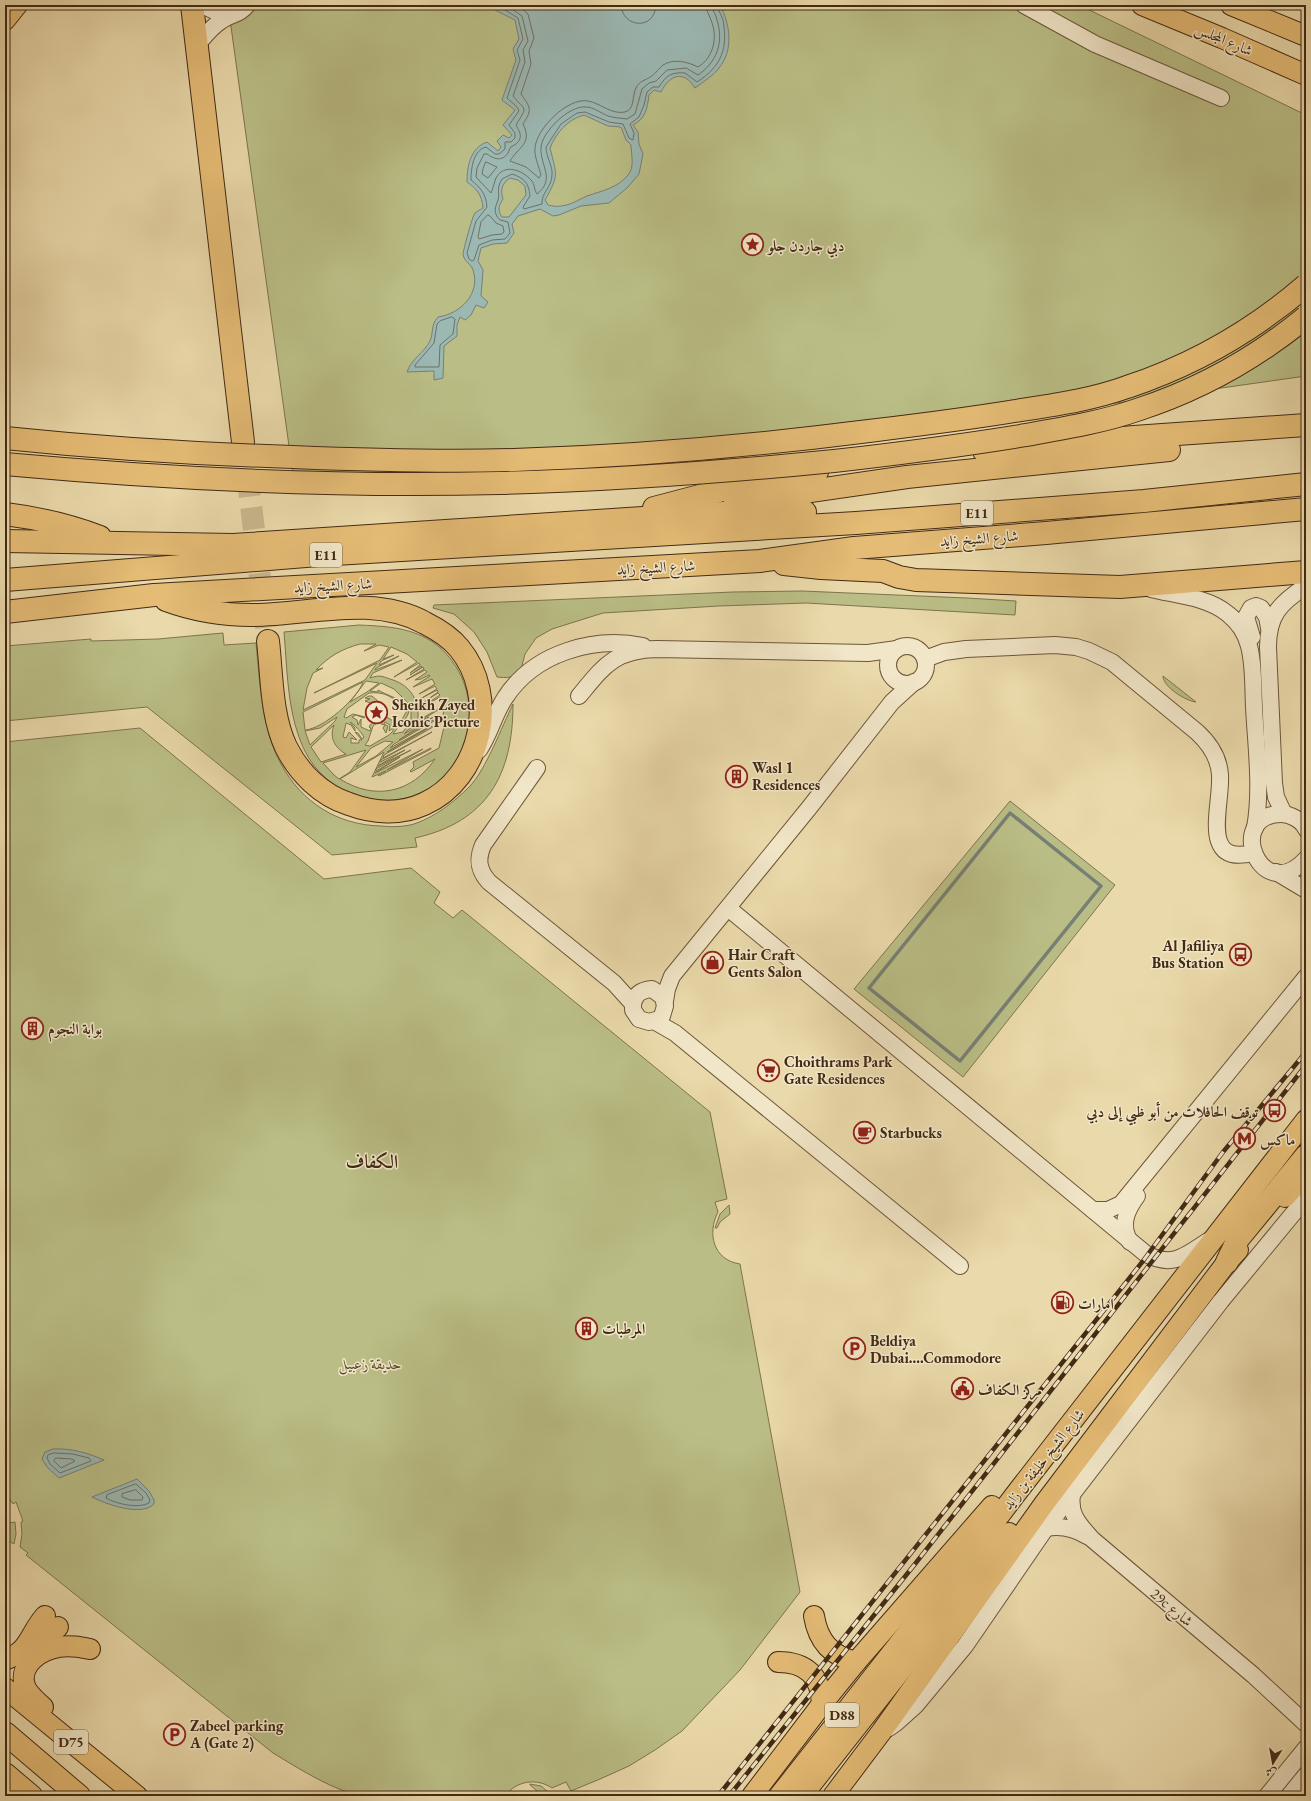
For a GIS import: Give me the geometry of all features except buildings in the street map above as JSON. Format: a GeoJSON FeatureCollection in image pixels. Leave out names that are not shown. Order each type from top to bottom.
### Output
{"type":"FeatureCollection","features":[{"type":"Feature","properties":{"kind":"highway"},"geometry":{"type":"LineString","coordinates":[[192,5],[243,442]]}},
{"type":"Feature","properties":{"kind":"highway"},"geometry":{"type":"LineString","coordinates":[[5,438],[111,448],[226,455],[344,459],[512,460],[673,450],[855,433],[1038,408],[1086,399],[1125,388],[1176,368],[1224,343],[1272,312],[1306,284]]}},
{"type":"Feature","properties":{"kind":"highway"},"geometry":{"type":"LineString","coordinates":[[5,464],[126,475],[243,481],[454,484],[646,477],[854,458],[984,442],[1106,420],[1135,411],[1163,401],[1218,376],[1270,344],[1306,317]]}},
{"type":"Feature","properties":{"kind":"highway"},"geometry":{"type":"LineString","coordinates":[[620,520],[696,496],[734,487],[809,473],[915,459],[1056,444],[1306,425]]}},
{"type":"Feature","properties":{"kind":"highway"},"geometry":{"type":"LineString","coordinates":[[670,516],[748,500],[907,476],[1067,459],[1306,437]]}},
{"type":"Feature","properties":{"kind":"highway"},"geometry":{"type":"LineString","coordinates":[[5,541],[189,546],[265,544],[670,516],[744,512],[855,511],[1112,491],[1306,473]]}},
{"type":"Feature","properties":{"kind":"highway","name":"شارع الشيخ زايد"},"geometry":{"type":"LineString","coordinates":[[5,580],[318,555],[856,523],[1144,501],[1306,484]]}},
{"type":"Feature","properties":{"kind":"highway"},"geometry":{"type":"LineString","coordinates":[[5,506],[34,517],[76,529],[116,544]]}},
{"type":"Feature","properties":{"kind":"highway","name":"شارع الشيخ زايد"},"geometry":{"type":"LineString","coordinates":[[5,612],[154,595],[760,561],[854,548],[1046,533],[1306,509]]}},
{"type":"Feature","properties":{"kind":"highway"},"geometry":{"type":"LineString","coordinates":[[5,514],[34,517]]}},
{"type":"Feature","properties":{"kind":"highway"},"geometry":{"type":"LineString","coordinates":[[760,561],[821,568],[883,571],[899,577],[916,580],[1087,587],[1139,586],[1306,572]]}},
{"type":"Feature","properties":{"kind":"highway"},"geometry":{"type":"LineString","coordinates":[[154,595],[193,608],[235,615],[354,608],[383,609],[410,616],[436,629],[458,646],[466,657],[472,669],[480,695],[481,714],[479,734],[470,757],[458,776],[446,789],[433,799],[414,808],[394,811],[368,810],[356,807],[321,790],[294,762],[284,740],[276,715],[268,641]]}},
{"type":"Feature","properties":{"kind":"highway"},"geometry":{"type":"LineString","coordinates":[[1227,1262],[1238,1239],[1306,1156]]}},
{"type":"Feature","properties":{"kind":"highway","name":"D75"},"geometry":{"type":"LineString","coordinates":[[5,1733],[79,1796]]}},
{"type":"Feature","properties":{"kind":"highway"},"geometry":{"type":"LineString","coordinates":[[5,1774],[31,1796]]}},
{"type":"Feature","properties":{"kind":"main road"},"geometry":{"type":"LineString","coordinates":[[5,20],[17,5]]}},
{"type":"Feature","properties":{"kind":"main road","name":"شارع المجلس"},"geometry":{"type":"LineString","coordinates":[[1142,5],[1306,75]]}},
{"type":"Feature","properties":{"kind":"main road"},"geometry":{"type":"LineString","coordinates":[[1231,5],[1306,35]]}},
{"type":"Feature","properties":{"kind":"main road"},"geometry":{"type":"LineString","coordinates":[[1254,5],[1289,21],[1306,35]]}},
{"type":"Feature","properties":{"kind":"main road","name":"شارع الشيخ خليفة بن زايد"},"geometry":{"type":"LineString","coordinates":[[802,1796],[913,1640],[980,1541],[1221,1232],[1306,1120]]}},
{"type":"Feature","properties":{"kind":"main road","name":"شارع الشيخ خليفة بن زايد"},"geometry":{"type":"LineString","coordinates":[[779,1796],[1018,1521],[1030,1511],[1044,1504],[1227,1262],[1306,1174]]}},
{"type":"Feature","properties":{"kind":"main road"},"geometry":{"type":"LineString","coordinates":[[752,1796],[856,1662],[994,1503],[1004,1496],[1018,1491]]}},
{"type":"Feature","properties":{"kind":"main road"},"geometry":{"type":"LineString","coordinates":[[833,1796],[882,1731],[1044,1504]]}},
{"type":"Feature","properties":{"kind":"main road"},"geometry":{"type":"LineString","coordinates":[[814,1616],[818,1633],[826,1647],[840,1657],[856,1662]]}},
{"type":"Feature","properties":{"kind":"main road"},"geometry":{"type":"LineString","coordinates":[[5,1660],[13,1657],[52,1622],[35,1648],[26,1665],[24,1673],[25,1685],[33,1698],[46,1711],[53,1727]]}},
{"type":"Feature","properties":{"kind":"main road"},"geometry":{"type":"LineString","coordinates":[[26,1665],[51,1648],[68,1646],[90,1648]]}},
{"type":"Feature","properties":{"kind":"main road"},"geometry":{"type":"LineString","coordinates":[[778,1662],[790,1662],[801,1665],[810,1672],[818,1681],[822,1692],[822,1704]]}},
{"type":"Feature","properties":{"kind":"main road","name":"D75"},"geometry":{"type":"LineString","coordinates":[[5,1688],[137,1796]]}},
{"type":"Feature","properties":{"kind":"street"},"geometry":{"type":"LineString","coordinates":[[202,5],[227,17]]}},
{"type":"Feature","properties":{"kind":"street"},"geometry":{"type":"LineString","coordinates":[[196,46],[212,28],[227,17],[236,15],[248,5]]}},
{"type":"Feature","properties":{"kind":"street"},"geometry":{"type":"LineString","coordinates":[[1024,5],[1095,44],[1221,98]]}},
{"type":"Feature","properties":{"kind":"street"},"geometry":{"type":"LineString","coordinates":[[1139,586],[1195,599],[1220,608],[1241,628],[1246,637],[1251,657]]}},
{"type":"Feature","properties":{"kind":"street"},"geometry":{"type":"LineString","coordinates":[[1269,628],[1276,611],[1282,603],[1306,586]]}},
{"type":"Feature","properties":{"kind":"street"},"geometry":{"type":"LineString","coordinates":[[1284,814],[1276,797],[1274,783],[1268,647],[1269,628],[1267,617],[1261,608],[1256,606],[1251,608],[1246,617],[1252,640],[1251,657],[1258,792],[1255,828],[1251,845],[1258,862],[1266,869],[1276,872],[1306,890]]}},
{"type":"Feature","properties":{"kind":"street"},"geometry":{"type":"LineString","coordinates":[[458,776],[481,748],[494,723],[499,708],[506,697],[519,681],[534,668],[559,654],[589,645],[620,643],[656,649]]}},
{"type":"Feature","properties":{"kind":"street"},"geometry":{"type":"LineString","coordinates":[[925,659],[955,650],[1055,645],[1089,651],[1112,662],[1197,732],[1209,744],[1216,759],[1220,775],[1217,835],[1220,846],[1222,850],[1232,855],[1241,856],[1253,853]]}},
{"type":"Feature","properties":{"kind":"street"},"geometry":{"type":"LineString","coordinates":[[579,696],[605,665],[614,659],[635,651],[656,649],[868,653],[897,649],[905,646],[913,647],[921,651],[925,659],[925,671],[921,678],[914,682],[892,702],[809,808],[672,976],[661,1011],[649,1022],[639,1019],[633,1010],[642,995],[672,976]]}},
{"type":"Feature","properties":{"kind":"street"},"geometry":{"type":"LineString","coordinates":[[892,702],[896,691],[890,659],[897,649]]}},
{"type":"Feature","properties":{"kind":"street"},"geometry":{"type":"LineString","coordinates":[[868,653],[879,659],[904,683],[914,682]]}},
{"type":"Feature","properties":{"kind":"street"},"geometry":{"type":"LineString","coordinates":[[537,768],[483,845],[480,852],[480,868],[489,882],[614,983],[642,995],[660,994],[661,1011],[675,1033],[960,1266]]}},
{"type":"Feature","properties":{"kind":"street"},"geometry":{"type":"LineString","coordinates":[[1255,828],[1267,817],[1284,814],[1295,817],[1306,829]]}},
{"type":"Feature","properties":{"kind":"street"},"geometry":{"type":"LineString","coordinates":[[1276,872],[1288,872],[1298,867],[1306,859]]}},
{"type":"Feature","properties":{"kind":"street"},"geometry":{"type":"LineString","coordinates":[[728,908],[1130,1242],[1156,1259],[1168,1261],[1179,1259],[1189,1254],[1221,1232]]}},
{"type":"Feature","properties":{"kind":"street"},"geometry":{"type":"LineString","coordinates":[[1093,1210],[1108,1210],[1121,1204],[1306,977]]}},
{"type":"Feature","properties":{"kind":"street"},"geometry":{"type":"LineString","coordinates":[[1130,1242],[1124,1225],[1127,1211],[1131,1205],[1306,989]]}},
{"type":"Feature","properties":{"kind":"street"},"geometry":{"type":"LineString","coordinates":[[882,1731],[896,1724],[916,1705],[965,1646],[1046,1528],[1221,1302],[1306,1198]]}},
{"type":"Feature","properties":{"kind":"street","name":"29c شارع"},"geometry":{"type":"LineString","coordinates":[[1072,1495],[1072,1512],[1076,1522],[1092,1539],[1253,1675],[1306,1724]]}},
{"type":"Feature","properties":{"kind":"street","name":"29c شارع"},"geometry":{"type":"LineString","coordinates":[[1046,1528],[1061,1526],[1072,1529],[1092,1539]]}},
{"type":"Feature","properties":{"kind":"street","name":"29c شارع"},"geometry":{"type":"LineString","coordinates":[[1253,1675],[1306,1712]]}},
{"type":"Feature","properties":{"kind":"street"},"geometry":{"type":"LineString","coordinates":[[1267,1796],[1306,1748]]}},
{"type":"Feature","properties":{"kind":"street"},"geometry":{"type":"LineString","coordinates":[[1289,1796],[1306,1775]]}},
{"type":"Feature","properties":{"kind":"green space","name":"دبي جاردن جلو"},"geometry":{"type":"Polygon","coordinates":[[[228,5],[1079,5],[1306,115],[1306,376],[502,490],[293,475],[228,5]]]}},
{"type":"Feature","properties":{"kind":"green space"},"geometry":{"type":"Polygon","coordinates":[[[802,591],[1016,601],[1015,615],[806,603],[719,606],[603,613],[552,629],[536,638],[525,654],[520,673],[512,677],[503,678],[497,677],[487,652],[474,632],[454,614],[433,608],[434,605],[733,592],[802,591]]]}},
{"type":"Feature","properties":{"kind":"green space"},"geometry":{"type":"Polygon","coordinates":[[[359,625],[410,631],[432,641],[443,650],[452,660],[462,678],[469,704],[469,729],[462,752],[449,772],[432,787],[410,797],[385,800],[358,796],[338,787],[321,774],[314,766],[299,737],[292,711],[288,685],[284,632],[359,625]],[[360,644],[347,648],[331,657],[316,670],[323,668],[313,673],[307,688],[303,710],[365,680],[377,663],[314,693],[380,660],[389,647],[379,645],[364,651],[376,644],[360,644]],[[391,647],[383,659],[394,655],[381,661],[379,665],[399,656],[376,668],[375,670],[402,660],[373,673],[370,678],[377,676],[384,677],[405,686],[409,690],[413,695],[418,712],[418,718],[411,725],[443,706],[440,697],[422,707],[440,695],[438,693],[424,702],[438,692],[437,690],[420,699],[437,689],[435,686],[419,694],[435,684],[432,679],[413,687],[430,676],[429,675],[415,680],[427,672],[425,670],[406,680],[424,669],[423,667],[410,675],[422,667],[421,666],[410,673],[420,665],[419,663],[394,677],[417,662],[407,654],[391,647]],[[366,681],[360,689],[363,682],[303,712],[305,730],[330,719],[339,712],[359,690],[350,702],[379,683],[366,681]],[[381,683],[370,691],[378,692],[378,690],[398,699],[409,708],[406,719],[393,734],[403,732],[411,721],[411,706],[394,689],[381,683]],[[369,693],[347,709],[344,717],[346,718],[353,714],[365,717],[356,715],[352,717],[357,720],[358,725],[361,719],[361,727],[370,731],[370,725],[379,719],[382,714],[393,721],[397,728],[408,709],[398,701],[400,704],[381,693],[369,693]],[[443,707],[413,725],[412,726],[429,717],[404,734],[435,716],[399,740],[433,720],[434,721],[394,744],[390,748],[429,727],[387,752],[432,726],[433,727],[384,755],[383,758],[432,732],[381,760],[380,762],[405,750],[378,766],[411,750],[376,769],[376,771],[400,757],[375,773],[423,749],[387,770],[431,749],[379,776],[378,775],[386,771],[372,777],[384,752],[340,779],[353,786],[366,790],[392,790],[415,780],[426,771],[435,759],[411,772],[410,771],[414,767],[413,762],[439,748],[444,727],[443,707]],[[337,717],[320,728],[305,731],[310,745],[335,721],[337,717]],[[381,720],[373,726],[368,741],[365,745],[370,746],[393,731],[393,728],[389,731],[390,725],[385,722],[384,724],[388,726],[386,733],[383,728],[385,725],[381,724],[381,720]],[[350,722],[355,728],[355,731],[351,725],[346,723],[343,737],[346,738],[349,732],[357,740],[351,738],[351,743],[359,743],[359,740],[362,740],[355,732],[358,733],[362,739],[364,737],[350,722]],[[334,725],[311,747],[321,762],[346,754],[336,746],[332,734],[334,725]],[[385,741],[371,748],[356,767],[376,756],[393,742],[385,741]],[[366,750],[323,763],[339,779],[350,772],[366,750]]]}},
{"type":"Feature","properties":{"kind":"green space"},"geometry":{"type":"Polygon","coordinates":[[[223,633],[224,645],[256,643],[262,705],[269,736],[274,750],[281,764],[299,790],[323,809],[336,816],[365,825],[398,826],[410,825],[422,821],[444,808],[469,787],[482,770],[513,704],[512,729],[508,753],[501,773],[491,792],[478,807],[461,820],[440,831],[415,838],[417,847],[332,855],[147,707],[5,721],[5,646],[91,639],[91,641],[158,639],[223,633]]]}},
{"type":"Feature","properties":{"kind":"green space"},"geometry":{"type":"Polygon","coordinates":[[[1163,676],[1196,702],[1176,693],[1167,685],[1163,676]]]}},
{"type":"Feature","properties":{"kind":"green space"},"geometry":{"type":"Polygon","coordinates":[[[372,696],[379,702],[380,709],[374,710],[370,707],[370,703],[365,701],[370,699],[365,698],[372,696]]]}},
{"type":"Feature","properties":{"kind":"green space","name":"حديقة زعبيل"},"geometry":{"type":"Polygon","coordinates":[[[140,728],[324,879],[411,868],[440,892],[434,903],[453,918],[462,910],[710,1112],[727,1199],[715,1202],[718,1212],[713,1228],[713,1237],[718,1251],[724,1257],[740,1264],[800,1592],[740,1670],[682,1731],[629,1766],[571,1791],[566,1782],[552,1788],[540,1783],[527,1782],[515,1787],[505,1796],[429,1796],[417,1794],[416,1796],[376,1797],[353,1794],[341,1790],[317,1779],[273,1753],[26,1555],[28,1553],[20,1547],[22,1534],[21,1522],[23,1521],[16,1502],[13,1504],[5,1493],[5,742],[140,728]]]}},
{"type":"Feature","properties":{"kind":"green space"},"geometry":{"type":"Polygon","coordinates":[[[1010,801],[1115,885],[963,1077],[854,989],[1010,801]]]}},
{"type":"Feature","properties":{"kind":"green space"},"geometry":{"type":"Polygon","coordinates":[[[729,1205],[730,1214],[720,1222],[717,1228],[715,1228],[720,1214],[729,1205]]]}},
{"type":"Feature","properties":{"kind":"green space"},"geometry":{"type":"Polygon","coordinates":[[[15,1522],[16,1534],[14,1544],[5,1539],[5,1537],[9,1523],[15,1522]]]}},
{"type":"Feature","properties":{"kind":"green space"},"geometry":{"type":"Polygon","coordinates":[[[530,1784],[541,1786],[553,1796],[543,1796],[530,1784]]]}},
{"type":"Feature","properties":{"kind":"water"},"geometry":{"type":"Polygon","coordinates":[[[494,5],[632,5],[640,9],[641,5],[720,5],[726,20],[729,45],[724,61],[717,71],[695,88],[686,78],[677,76],[669,81],[661,92],[654,90],[649,95],[645,113],[641,119],[633,125],[638,132],[639,144],[643,154],[639,174],[627,188],[609,203],[581,206],[553,216],[540,209],[518,216],[512,224],[514,233],[507,243],[493,244],[481,248],[478,261],[483,270],[481,296],[488,302],[484,308],[476,305],[471,315],[465,320],[460,317],[457,325],[457,336],[444,346],[443,378],[434,380],[434,371],[407,372],[411,363],[430,341],[434,323],[438,317],[454,312],[461,307],[471,295],[474,287],[475,279],[473,270],[463,255],[464,247],[475,213],[483,208],[478,193],[474,187],[467,182],[469,164],[473,153],[481,145],[487,142],[498,151],[501,147],[497,141],[503,135],[509,138],[512,135],[503,125],[515,110],[502,100],[516,60],[513,49],[519,39],[515,20],[493,9],[494,5]],[[584,115],[578,117],[563,127],[550,148],[555,170],[555,180],[545,200],[548,205],[568,205],[619,183],[630,172],[632,164],[631,145],[626,140],[621,127],[608,126],[584,115]],[[510,178],[503,184],[503,199],[499,210],[502,217],[509,217],[526,195],[525,186],[518,180],[510,178]]]}},
{"type":"Feature","properties":{"kind":"water"},"geometry":{"type":"Polygon","coordinates":[[[53,1449],[66,1449],[92,1455],[104,1460],[59,1478],[47,1467],[42,1459],[45,1452],[53,1449]]]}},
{"type":"Feature","properties":{"kind":"water"},"geometry":{"type":"Polygon","coordinates":[[[137,1479],[149,1491],[154,1500],[154,1504],[148,1508],[123,1508],[92,1497],[137,1479]]]}},
{"type":"Feature","properties":{"kind":"waterway"},"geometry":{"type":"LineString","coordinates":[[1010,813],[1101,886],[960,1061],[869,988],[1010,813]]}},
{"type":"Feature","properties":{"kind":"tunnel"},"geometry":{"type":"LineString","coordinates":[[243,442],[268,641]]}},
{"type":"Feature","properties":{"kind":"railway"},"geometry":{"type":"LineString","coordinates":[[718,1796],[1143,1261],[1223,1152],[1306,1052]]}},
{"type":"Feature","properties":{"kind":"railway"},"geometry":{"type":"LineString","coordinates":[[729,1796],[915,1564],[1306,1065]]}},
{"type":"Feature","properties":{"kind":"place","name":"دبي جاردن جلو"},"geometry":{"type":"Point","coordinates":[753,245]}},
{"type":"Feature","properties":{"kind":"place","name":"Sheikh Zayed Iconic Picture"},"geometry":{"type":"Point","coordinates":[376,713]}},
{"type":"Feature","properties":{"kind":"place","name":"Wasl 1 Residences"},"geometry":{"type":"Point","coordinates":[736,776]}},
{"type":"Feature","properties":{"kind":"place","name":"Al Jafiliya Bus Station"},"geometry":{"type":"Point","coordinates":[1240,954]}},
{"type":"Feature","properties":{"kind":"place","name":"Hair Craft Gents Salon"},"geometry":{"type":"Point","coordinates":[713,963]}},
{"type":"Feature","properties":{"kind":"place","name":"بوابة النجوم"},"geometry":{"type":"Point","coordinates":[32,1028]}},
{"type":"Feature","properties":{"kind":"place","name":"Choithrams Park Gate Residences"},"geometry":{"type":"Point","coordinates":[768,1070]}},
{"type":"Feature","properties":{"kind":"place","name":"توقف الحافلات من أبو ظبي إلى دبي"},"geometry":{"type":"Point","coordinates":[1274,1111]}},
{"type":"Feature","properties":{"kind":"place","name":"Starbucks"},"geometry":{"type":"Point","coordinates":[865,1132]}},
{"type":"Feature","properties":{"kind":"place","name":"ماكس"},"geometry":{"type":"Point","coordinates":[1245,1139]}},
{"type":"Feature","properties":{"kind":"place","name":"امارات"},"geometry":{"type":"Point","coordinates":[1063,1303]}},
{"type":"Feature","properties":{"kind":"place","name":"المرطبات"},"geometry":{"type":"Point","coordinates":[587,1328]}},
{"type":"Feature","properties":{"kind":"place","name":"Beldiya Dubai....Commodore"},"geometry":{"type":"Point","coordinates":[855,1349]}},
{"type":"Feature","properties":{"kind":"place","name":"مركز الكفاف"},"geometry":{"type":"Point","coordinates":[962,1389]}},
{"type":"Feature","properties":{"kind":"place","name":"Zabeel parking A (Gate 2)"},"geometry":{"type":"Point","coordinates":[175,1734]}},
{"type":"Feature","properties":{"kind":"district","name":"الكفاف"},"geometry":{"type":"Point","coordinates":[372,1161]}}]}
